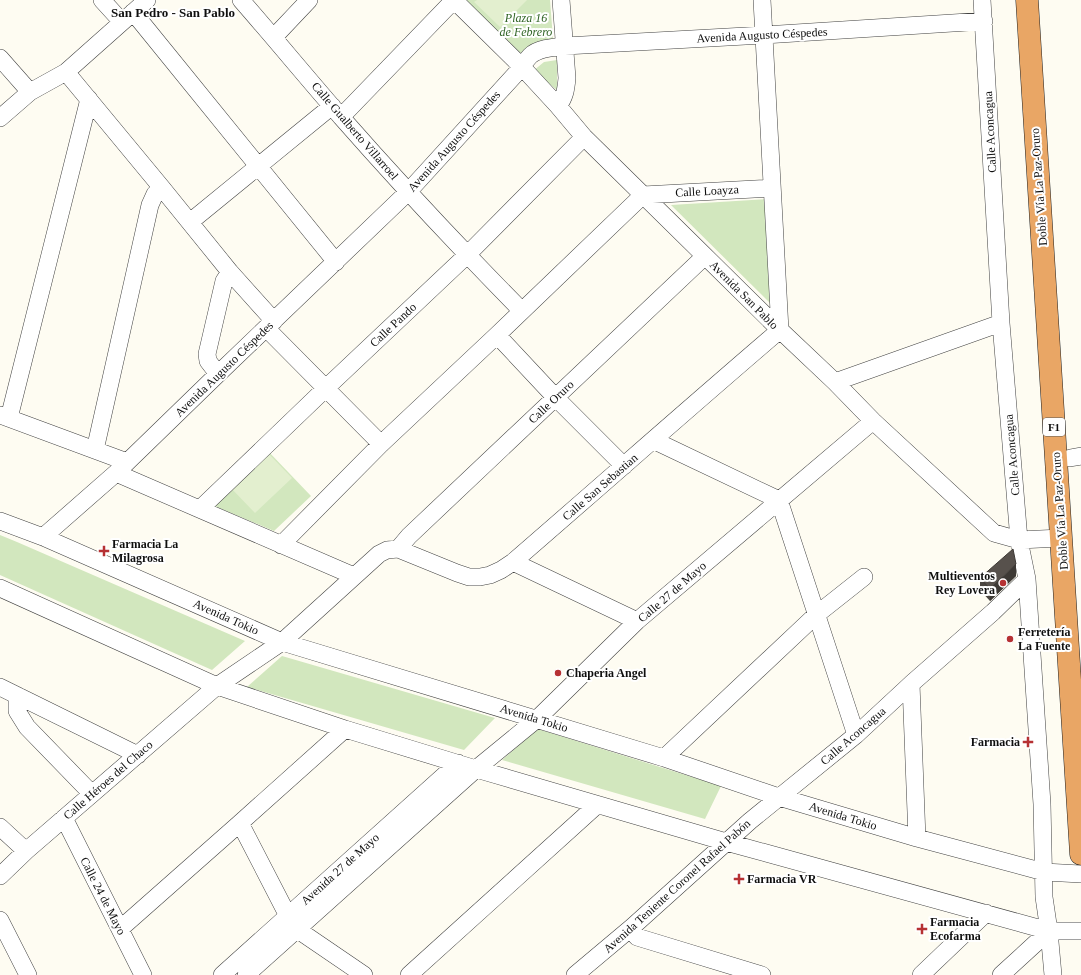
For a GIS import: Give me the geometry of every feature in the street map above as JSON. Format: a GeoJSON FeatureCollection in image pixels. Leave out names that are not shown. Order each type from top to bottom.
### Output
{"type":"FeatureCollection","features":[{"type":"Feature","properties":{"kind":"highway","name":"Doble Vía La Paz-Oruro"},"geometry":{"type":"LineString","coordinates":[[1027,0],[1081,854]]}},
{"type":"Feature","properties":{"kind":"highway","name":"Doble Vía La Paz-Oruro"},"geometry":{"type":"LineString","coordinates":[[1041,0],[1076,457],[1081,621]]}},
{"type":"Feature","properties":{"kind":"street"},"geometry":{"type":"LineString","coordinates":[[102,0],[128,17],[258,166],[336,262]]}},
{"type":"Feature","properties":{"kind":"street"},"geometry":{"type":"LineString","coordinates":[[0,118],[30,92],[66,72],[147,0]]}},
{"type":"Feature","properties":{"kind":"street","name":"Calle Gualberto Villarroel"},"geometry":{"type":"LineString","coordinates":[[241,0],[274,37],[336,112],[408,192],[522,311]]}},
{"type":"Feature","properties":{"kind":"street"},"geometry":{"type":"LineString","coordinates":[[274,37],[309,0]]}},
{"type":"Feature","properties":{"kind":"street"},"geometry":{"type":"LineString","coordinates":[[190,222],[258,166],[336,112],[454,0]]}},
{"type":"Feature","properties":{"kind":"street","name":"Avenida San Pablo"},"geometry":{"type":"LineString","coordinates":[[454,0],[522,67],[584,137],[873,421],[994,533],[1020,540],[1061,538]]}},
{"type":"Feature","properties":{"kind":"street"},"geometry":{"type":"LineString","coordinates":[[558,106],[563,99],[567,78],[561,0]]}},
{"type":"Feature","properties":{"kind":"street"},"geometry":{"type":"LineString","coordinates":[[762,0],[780,330]]}},
{"type":"Feature","properties":{"kind":"street","name":"Calle Aconcagua"},"geometry":{"type":"LineString","coordinates":[[779,797],[856,735],[911,684],[993,612],[1027,579],[1020,540],[1001,323],[982,0]]}},
{"type":"Feature","properties":{"kind":"street","name":"Avenida Augusto Céspedes"},"geometry":{"type":"LineString","coordinates":[[44,537],[121,468],[408,192],[522,67],[530,55],[540,50],[565,46],[984,21]]}},
{"type":"Feature","properties":{"kind":"street"},"geometry":{"type":"LineString","coordinates":[[0,58],[30,92]]}},
{"type":"Feature","properties":{"kind":"street"},"geometry":{"type":"LineString","coordinates":[[66,72],[190,222],[270,325],[326,388],[381,444]]}},
{"type":"Feature","properties":{"kind":"street"},"geometry":{"type":"LineString","coordinates":[[89,99],[5,416],[95,450],[121,468],[200,509],[354,576]]}},
{"type":"Feature","properties":{"kind":"street","name":"Calle Pando"},"geometry":{"type":"LineString","coordinates":[[200,509],[467,255],[584,137]]}},
{"type":"Feature","properties":{"kind":"street"},"geometry":{"type":"LineString","coordinates":[[95,450],[150,205],[155,194],[162,188]]}},
{"type":"Feature","properties":{"kind":"street","name":"Calle Loayza"},"geometry":{"type":"LineString","coordinates":[[643,195],[772,188]]}},
{"type":"Feature","properties":{"kind":"street"},"geometry":{"type":"LineString","coordinates":[[281,544],[381,444],[643,195]]}},
{"type":"Feature","properties":{"kind":"street","name":"Calle Oruro"},"geometry":{"type":"LineString","coordinates":[[398,549],[409,536],[705,256]]}},
{"type":"Feature","properties":{"kind":"street"},"geometry":{"type":"LineString","coordinates":[[218,374],[208,361],[207,354],[224,281],[230,272]]}},
{"type":"Feature","properties":{"kind":"street"},"geometry":{"type":"LineString","coordinates":[[835,382],[1001,323]]}},
{"type":"Feature","properties":{"kind":"street","name":"Calle San Sebastian"},"geometry":{"type":"LineString","coordinates":[[398,549],[470,577],[490,575],[501,570],[513,562],[780,330]]}},
{"type":"Feature","properties":{"kind":"street"},"geometry":{"type":"LineString","coordinates":[[497,335],[556,398],[624,466]]}},
{"type":"Feature","properties":{"kind":"street","name":"Calle 27 de Mayo"},"geometry":{"type":"LineString","coordinates":[[476,770],[537,719],[638,621],[873,421]]}},
{"type":"Feature","properties":{"kind":"street"},"geometry":{"type":"LineString","coordinates":[[653,440],[779,500],[856,735]]}},
{"type":"Feature","properties":{"kind":"street","name":"Avenida Tokio"},"geometry":{"type":"LineString","coordinates":[[0,521],[44,537],[282,642],[664,758],[779,797],[917,838],[1044,872],[1081,874]]}},
{"type":"Feature","properties":{"kind":"street","name":"Calle Héroes del Chaco"},"geometry":{"type":"LineString","coordinates":[[0,876],[26,851],[217,686],[282,642],[379,554],[387,550],[398,549]]}},
{"type":"Feature","properties":{"kind":"street"},"geometry":{"type":"LineString","coordinates":[[513,562],[638,621]]}},
{"type":"Feature","properties":{"kind":"street"},"geometry":{"type":"LineString","coordinates":[[664,758],[816,615],[864,577]]}},
{"type":"Feature","properties":{"kind":"street"},"geometry":{"type":"LineString","coordinates":[[1027,579],[1042,804],[1044,897],[1053,975]]}},
{"type":"Feature","properties":{"kind":"street"},"geometry":{"type":"LineString","coordinates":[[0,588],[217,686],[345,729],[458,763],[476,770],[597,805],[1049,931],[1081,931]]}},
{"type":"Feature","properties":{"kind":"street"},"geometry":{"type":"LineString","coordinates":[[911,684],[917,838]]}},
{"type":"Feature","properties":{"kind":"street"},"geometry":{"type":"LineString","coordinates":[[0,687],[138,755]]}},
{"type":"Feature","properties":{"kind":"street"},"geometry":{"type":"LineString","coordinates":[[18,696],[16,702],[17,711],[27,727],[92,794]]}},
{"type":"Feature","properties":{"kind":"street"},"geometry":{"type":"LineString","coordinates":[[120,929],[345,729]]}},
{"type":"Feature","properties":{"kind":"street","name":"Avenida 27 de Mayo"},"geometry":{"type":"LineString","coordinates":[[222,975],[458,763]]}},
{"type":"Feature","properties":{"kind":"street","name":"Avenida 27 de Mayo"},"geometry":{"type":"LineString","coordinates":[[246,975],[476,770]]}},
{"type":"Feature","properties":{"kind":"street","name":"Avenida Teniente Coronel Rafael Pabón"},"geometry":{"type":"LineString","coordinates":[[584,972],[750,820],[779,797]]}},
{"type":"Feature","properties":{"kind":"street"},"geometry":{"type":"LineString","coordinates":[[409,975],[597,805]]}},
{"type":"Feature","properties":{"kind":"street","name":"Calle 24 de Mayo"},"geometry":{"type":"LineString","coordinates":[[64,818],[143,975]]}},
{"type":"Feature","properties":{"kind":"street"},"geometry":{"type":"LineString","coordinates":[[240,823],[288,916]]}},
{"type":"Feature","properties":{"kind":"street"},"geometry":{"type":"LineString","coordinates":[[0,827],[26,851]]}},
{"type":"Feature","properties":{"kind":"street"},"geometry":{"type":"LineString","coordinates":[[921,975],[986,913]]}},
{"type":"Feature","properties":{"kind":"street"},"geometry":{"type":"LineString","coordinates":[[0,920],[28,975]]}},
{"type":"Feature","properties":{"kind":"street"},"geometry":{"type":"LineString","coordinates":[[631,928],[637,937],[736,971],[762,975]]}},
{"type":"Feature","properties":{"kind":"street"},"geometry":{"type":"LineString","coordinates":[[298,930],[364,975]]}},
{"type":"Feature","properties":{"kind":"street"},"geometry":{"type":"LineString","coordinates":[[1001,975],[1049,931]]}},
{"type":"Feature","properties":{"kind":"green space","name":"Plaza 16 de Febrero"},"geometry":{"type":"Polygon","coordinates":[[[465,0],[550,0],[553,39],[520,53],[465,0]]]}},
{"type":"Feature","properties":{"kind":"green space"},"geometry":{"type":"Polygon","coordinates":[[[477,0],[527,0],[500,27],[474,2],[477,0]]]}},
{"type":"Feature","properties":{"kind":"green space"},"geometry":{"type":"Polygon","coordinates":[[[557,60],[557,90],[533,71],[544,62],[557,60]]]}},
{"type":"Feature","properties":{"kind":"green space"},"geometry":{"type":"Polygon","coordinates":[[[767,199],[773,306],[671,205],[767,199]]]}},
{"type":"Feature","properties":{"kind":"green space"},"geometry":{"type":"Polygon","coordinates":[[[267,450],[311,496],[274,531],[212,505],[267,450]]]}},
{"type":"Feature","properties":{"kind":"green space"},"geometry":{"type":"Polygon","coordinates":[[[267,452],[292,478],[255,513],[230,487],[267,452]]]}},
{"type":"Feature","properties":{"kind":"green space"},"geometry":{"type":"Polygon","coordinates":[[[0,535],[245,641],[212,670],[0,575],[0,535]]]}},
{"type":"Feature","properties":{"kind":"green space"},"geometry":{"type":"Polygon","coordinates":[[[282,656],[495,718],[464,750],[247,687],[282,656]]]}},
{"type":"Feature","properties":{"kind":"green space"},"geometry":{"type":"Polygon","coordinates":[[[538,729],[721,786],[705,819],[502,760],[538,729]]]}},
{"type":"Feature","properties":{"kind":"building"},"geometry":{"type":"Polygon","coordinates":[[[1013,549],[1016,564],[990,589],[980,578],[1013,549]]]}},
{"type":"Feature","properties":{"kind":"place","name":"Farmacia La Milagrosa"},"geometry":{"type":"Point","coordinates":[104,551]}},
{"type":"Feature","properties":{"kind":"place","name":"Multieventos Rey Lovera"},"geometry":{"type":"Point","coordinates":[1003,583]}},
{"type":"Feature","properties":{"kind":"place","name":"Ferretería La Fuente"},"geometry":{"type":"Point","coordinates":[1010,639]}},
{"type":"Feature","properties":{"kind":"place","name":"Chaperia Angel"},"geometry":{"type":"Point","coordinates":[558,673]}},
{"type":"Feature","properties":{"kind":"place","name":"Farmacia"},"geometry":{"type":"Point","coordinates":[1028,742]}},
{"type":"Feature","properties":{"kind":"place","name":"Farmacia VR"},"geometry":{"type":"Point","coordinates":[739,879]}},
{"type":"Feature","properties":{"kind":"place","name":"Farmacia Ecofarma"},"geometry":{"type":"Point","coordinates":[922,929]}},
{"type":"Feature","properties":{"kind":"district","name":"San Pedro - San Pablo"},"geometry":{"type":"Point","coordinates":[173,12]}}]}
